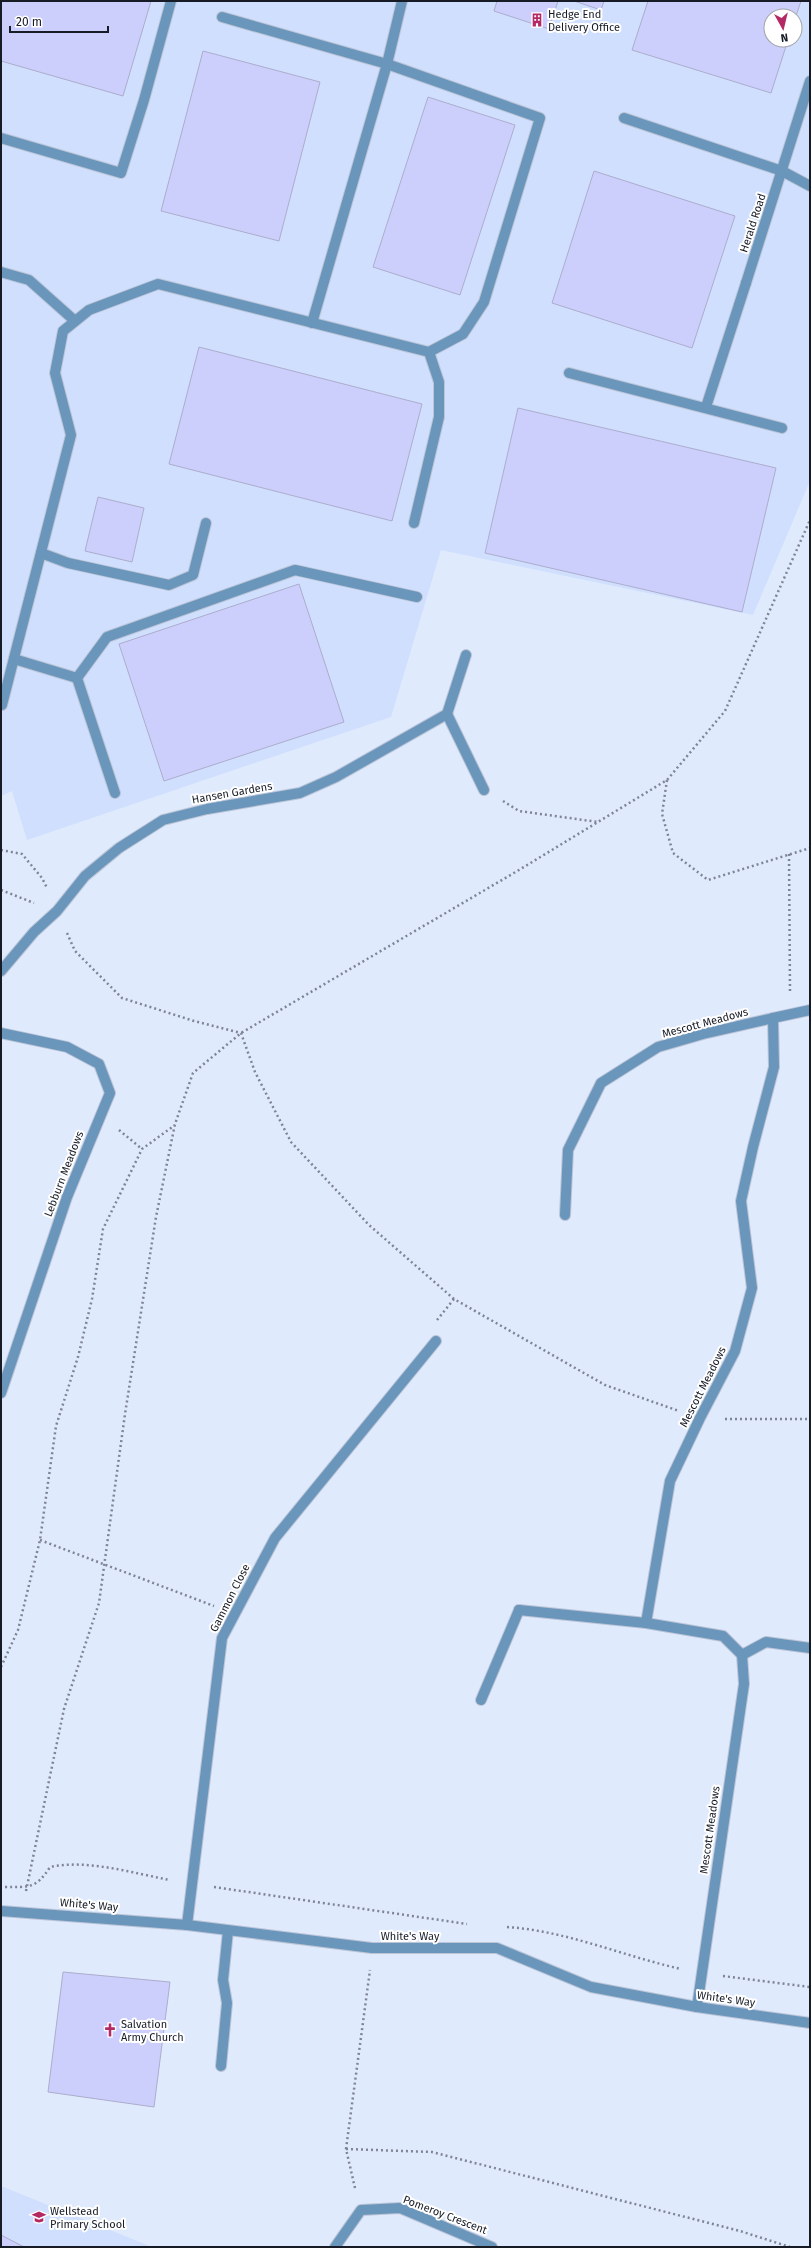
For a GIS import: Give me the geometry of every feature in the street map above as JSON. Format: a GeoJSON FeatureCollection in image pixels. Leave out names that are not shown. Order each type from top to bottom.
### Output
{"type":"FeatureCollection","features":[{"type":"Feature","properties":{"kind":"street"},"geometry":{"type":"LineString","coordinates":[[1,138],[121,173],[144,100],[171,1]]}},
{"type":"Feature","properties":{"kind":"street"},"geometry":{"type":"LineString","coordinates":[[312,323],[387,64],[402,1]]}},
{"type":"Feature","properties":{"kind":"street"},"geometry":{"type":"LineString","coordinates":[[2,708],[71,434],[55,373],[63,331],[89,310],[158,284],[429,352],[463,334],[484,302],[540,118],[387,64],[222,17]]}},
{"type":"Feature","properties":{"kind":"street","name":"Herald Road"},"geometry":{"type":"LineString","coordinates":[[706,407],[810,82]]}},
{"type":"Feature","properties":{"kind":"street"},"geometry":{"type":"LineString","coordinates":[[624,118],[782,171],[810,186]]}},
{"type":"Feature","properties":{"kind":"street"},"geometry":{"type":"LineString","coordinates":[[1,272],[29,280],[75,321]]}},
{"type":"Feature","properties":{"kind":"street"},"geometry":{"type":"LineString","coordinates":[[414,523],[439,417],[439,382],[429,352]]}},
{"type":"Feature","properties":{"kind":"street"},"geometry":{"type":"LineString","coordinates":[[569,373],[706,407],[782,428]]}},
{"type":"Feature","properties":{"kind":"street"},"geometry":{"type":"LineString","coordinates":[[41,553],[68,563],[169,584],[193,575],[206,523]]}},
{"type":"Feature","properties":{"kind":"street"},"geometry":{"type":"LineString","coordinates":[[77,678],[107,636],[296,570],[417,597]]}},
{"type":"Feature","properties":{"kind":"street"},"geometry":{"type":"LineString","coordinates":[[466,655],[447,714],[484,790]]}},
{"type":"Feature","properties":{"kind":"street"},"geometry":{"type":"LineString","coordinates":[[14,659],[77,678]]}},
{"type":"Feature","properties":{"kind":"street"},"geometry":{"type":"LineString","coordinates":[[77,678],[115,793]]}},
{"type":"Feature","properties":{"kind":"street","name":"Hansen Gardens"},"geometry":{"type":"LineString","coordinates":[[1,970],[34,932],[57,912],[85,876],[119,848],[163,820],[208,809],[300,793],[336,778],[447,714]]}},
{"type":"Feature","properties":{"kind":"street","name":"Mescott Meadows"},"geometry":{"type":"LineString","coordinates":[[565,1215],[568,1150],[601,1083],[658,1047],[703,1034],[810,1010]]}},
{"type":"Feature","properties":{"kind":"street","name":"Mescott Meadows"},"geometry":{"type":"LineString","coordinates":[[646,1623],[670,1481],[700,1418],[735,1352],[752,1288],[741,1200],[774,1067],[773,1018]]}},
{"type":"Feature","properties":{"kind":"street","name":"Lebburn Meadows"},"geometry":{"type":"LineString","coordinates":[[1,1034],[67,1047],[99,1064],[110,1093],[67,1197],[1,1393]]}},
{"type":"Feature","properties":{"kind":"street","name":"Gammon Close"},"geometry":{"type":"LineString","coordinates":[[187,1926],[222,1638],[275,1538],[436,1341]]}},
{"type":"Feature","properties":{"kind":"street"},"geometry":{"type":"LineString","coordinates":[[481,1700],[519,1610],[646,1623],[723,1636],[742,1655],[766,1642],[810,1648]]}},
{"type":"Feature","properties":{"kind":"street","name":"Mescott Meadows"},"geometry":{"type":"LineString","coordinates":[[697,2007],[744,1684],[742,1655]]}},
{"type":"Feature","properties":{"kind":"street","name":"White's Way"},"geometry":{"type":"LineString","coordinates":[[1,1910],[187,1926],[372,1948],[497,1948],[591,1987],[697,2007],[810,2023]]}},
{"type":"Feature","properties":{"kind":"street"},"geometry":{"type":"LineString","coordinates":[[221,2066],[227,2003],[222,1980],[228,1931]]}},
{"type":"Feature","properties":{"kind":"street","name":"Pomeroy Crescent"},"geometry":{"type":"LineString","coordinates":[[361,2210],[400,2208],[492,2247]]}},
{"type":"Feature","properties":{"kind":"street"},"geometry":{"type":"LineString","coordinates":[[335,2247],[361,2210]]}},
{"type":"Feature","properties":{"kind":"path"},"geometry":{"type":"LineString","coordinates":[[22,1911],[64,1709],[99,1602],[124,1414],[155,1225],[175,1124],[193,1073],[242,1034],[667,780],[725,711],[810,520]]}},
{"type":"Feature","properties":{"kind":"path"},"geometry":{"type":"LineString","coordinates":[[667,780],[662,814],[673,853],[708,880],[810,848]]}},
{"type":"Feature","properties":{"kind":"path"},"geometry":{"type":"LineString","coordinates":[[484,790],[520,811],[598,822]]}},
{"type":"Feature","properties":{"kind":"path"},"geometry":{"type":"LineString","coordinates":[[1,850],[22,854],[42,878],[75,951],[122,998],[194,1022],[242,1034]]}},
{"type":"Feature","properties":{"kind":"path"},"geometry":{"type":"LineString","coordinates":[[789,854],[791,1015]]}},
{"type":"Feature","properties":{"kind":"path"},"geometry":{"type":"LineString","coordinates":[[1,890],[57,912]]}},
{"type":"Feature","properties":{"kind":"path"},"geometry":{"type":"LineString","coordinates":[[242,1034],[255,1072],[291,1142],[369,1225],[454,1299],[605,1385],[700,1418],[810,1419]]}},
{"type":"Feature","properties":{"kind":"path"},"geometry":{"type":"LineString","coordinates":[[101,1115],[142,1149]]}},
{"type":"Feature","properties":{"kind":"path"},"geometry":{"type":"LineString","coordinates":[[1,1667],[18,1630],[40,1540],[56,1426],[78,1357],[92,1300],[103,1229],[142,1149],[175,1124]]}},
{"type":"Feature","properties":{"kind":"path"},"geometry":{"type":"LineString","coordinates":[[40,1540],[235,1614]]}},
{"type":"Feature","properties":{"kind":"path"},"geometry":{"type":"LineString","coordinates":[[1,1887],[31,1887],[42,1880],[50,1868],[66,1864],[104,1868],[192,1884],[473,1924]]}},
{"type":"Feature","properties":{"kind":"path"},"geometry":{"type":"LineString","coordinates":[[504,1926],[527,1928],[565,1936],[643,1960],[702,1973],[810,1987]]}},
{"type":"Feature","properties":{"kind":"path"},"geometry":{"type":"LineString","coordinates":[[361,2210],[346,2149],[372,1948]]}},
{"type":"Feature","properties":{"kind":"path"},"geometry":{"type":"LineString","coordinates":[[346,2149],[432,2152],[740,2231],[790,2247]]}},
{"type":"Feature","properties":{"kind":"shaded area"},"geometry":{"type":"Polygon","coordinates":[[[1,1],[810,1],[810,481],[753,615],[441,550],[391,717],[27,840],[12,791],[1,796],[1,1]]]}},
{"type":"Feature","properties":{"kind":"shaded area","name":"Wellstead Primary School"},"geometry":{"type":"Polygon","coordinates":[[[1,2186],[152,2247],[1,2247],[1,2186]]]}},
{"type":"Feature","properties":{"kind":"building"},"geometry":{"type":"Polygon","coordinates":[[[1,1],[151,1],[123,96],[1,61],[1,1]]]}},
{"type":"Feature","properties":{"kind":"building","name":"Hedge End Delivery Office"},"geometry":{"type":"Polygon","coordinates":[[[497,1],[558,1],[549,29],[494,11],[497,1]]]}},
{"type":"Feature","properties":{"kind":"building","name":"Hedge End Delivery Office"},"geometry":{"type":"Polygon","coordinates":[[[574,1],[604,1],[601,10],[574,1]]]}},
{"type":"Feature","properties":{"kind":"building"},"geometry":{"type":"Polygon","coordinates":[[[648,1],[801,1],[799,8],[763,8],[763,48],[785,48],[771,93],[632,50],[648,1]]]}},
{"type":"Feature","properties":{"kind":"building"},"geometry":{"type":"Polygon","coordinates":[[[203,51],[320,82],[279,241],[161,211],[203,51]]]}},
{"type":"Feature","properties":{"kind":"building"},"geometry":{"type":"Polygon","coordinates":[[[428,97],[515,125],[460,295],[373,267],[428,97]]]}},
{"type":"Feature","properties":{"kind":"building"},"geometry":{"type":"Polygon","coordinates":[[[594,171],[735,216],[692,348],[552,303],[594,171]]]}},
{"type":"Feature","properties":{"kind":"building"},"geometry":{"type":"Polygon","coordinates":[[[199,347],[422,404],[392,521],[169,464],[199,347]]]}},
{"type":"Feature","properties":{"kind":"building"},"geometry":{"type":"Polygon","coordinates":[[[518,408],[776,468],[742,612],[485,553],[518,408]]]}},
{"type":"Feature","properties":{"kind":"building"},"geometry":{"type":"Polygon","coordinates":[[[98,497],[144,508],[132,562],[85,551],[98,497]]]}},
{"type":"Feature","properties":{"kind":"building"},"geometry":{"type":"Polygon","coordinates":[[[299,584],[344,722],[164,781],[119,644],[299,584]]]}},
{"type":"Feature","properties":{"kind":"building","name":"Salvation Army Church"},"geometry":{"type":"Polygon","coordinates":[[[63,1972],[170,1982],[154,2107],[48,2092],[63,1972]]]}},
{"type":"Feature","properties":{"kind":"building"},"geometry":{"type":"Polygon","coordinates":[[[1,2235],[24,2247],[1,2247],[1,2235]]]}},
{"type":"Feature","properties":{"kind":"place","name":"Hedge End Delivery Office"},"geometry":{"type":"Point","coordinates":[537,20]}},
{"type":"Feature","properties":{"kind":"place","name":"Salvation Army Church"},"geometry":{"type":"Point","coordinates":[110,2030]}},
{"type":"Feature","properties":{"kind":"place","name":"Wellstead Primary School"},"geometry":{"type":"Point","coordinates":[39,2217]}}]}
